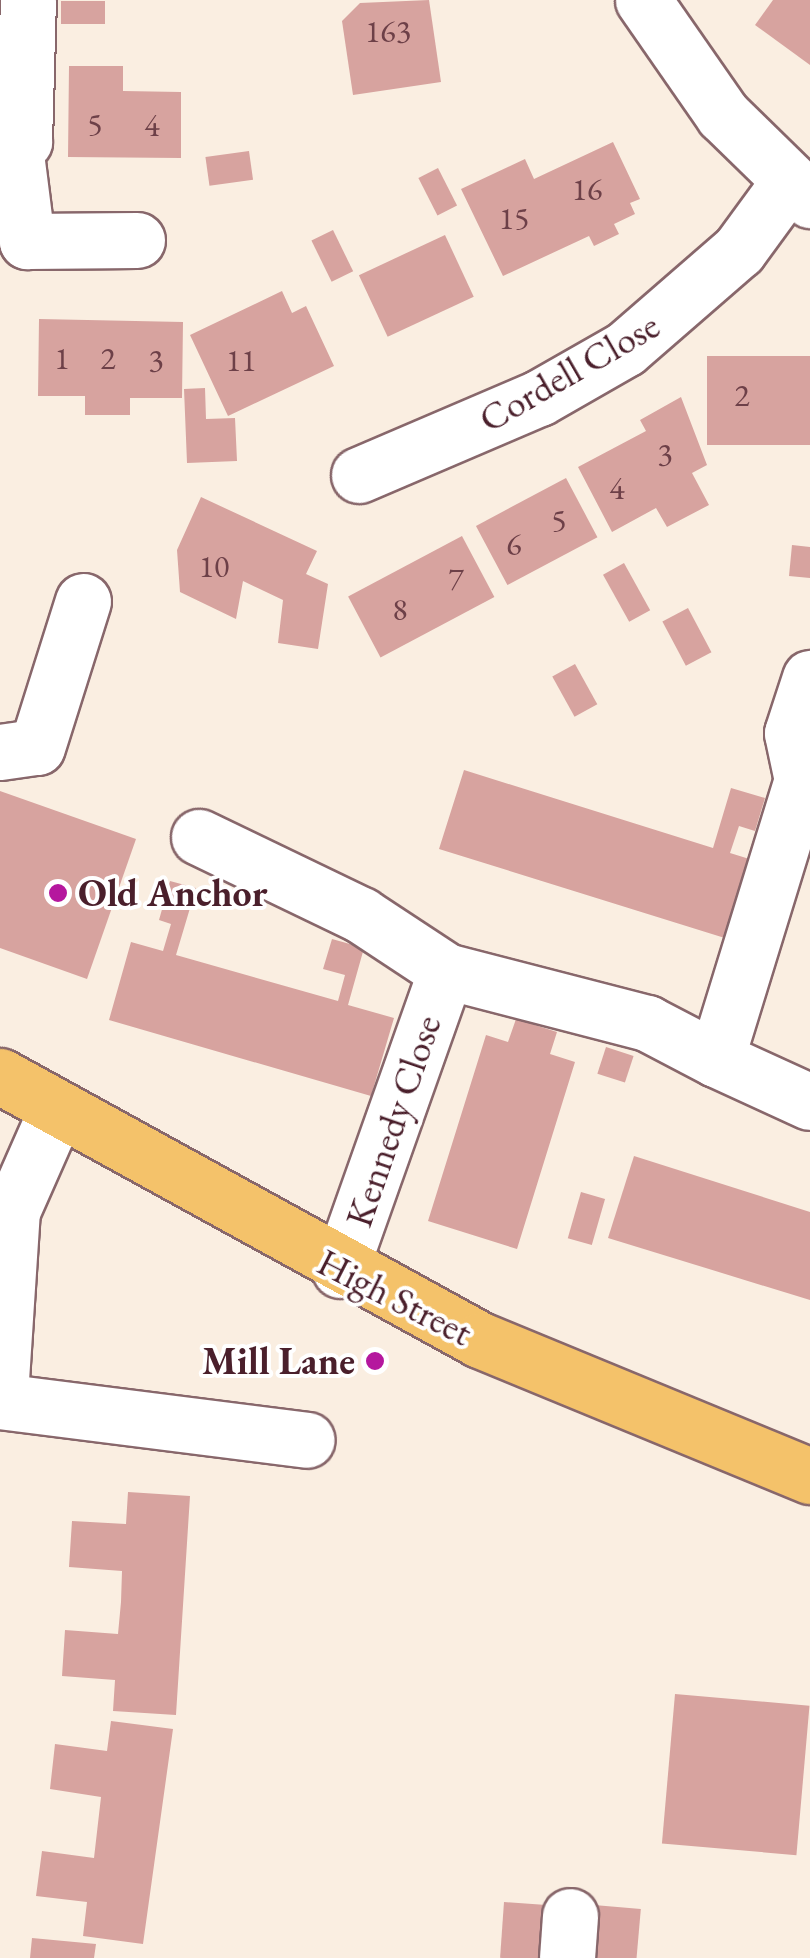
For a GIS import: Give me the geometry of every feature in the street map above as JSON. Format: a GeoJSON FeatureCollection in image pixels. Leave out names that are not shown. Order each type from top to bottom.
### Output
{"type":"FeatureCollection","features":[{"type":"Feature","properties":{"kind":"main road","name":"High Street"},"geometry":{"type":"LineString","coordinates":[[0,1076],[340,1270],[551,1373],[810,1476]]}},
{"type":"Feature","properties":{"kind":"street"},"geometry":{"type":"LineString","coordinates":[[28,0],[29,100],[24,142],[8,150],[27,241],[137,240]]}},
{"type":"Feature","properties":{"kind":"street"},"geometry":{"type":"LineString","coordinates":[[643,0],[724,116],[799,191]]}},
{"type":"Feature","properties":{"kind":"street","name":"Cordell Close"},"geometry":{"type":"LineString","coordinates":[[359,476],[539,398],[625,348],[739,250],[799,191]]}},
{"type":"Feature","properties":{"kind":"street"},"geometry":{"type":"LineString","coordinates":[[0,752],[37,746],[83,601]]}},
{"type":"Feature","properties":{"kind":"street"},"geometry":{"type":"LineString","coordinates":[[716,1059],[806,781],[792,733],[810,678]]}},
{"type":"Feature","properties":{"kind":"street","name":"Kennedy Close"},"geometry":{"type":"LineString","coordinates":[[199,837],[361,914],[446,971],[647,1023],[810,1102]]}},
{"type":"Feature","properties":{"kind":"street","name":"Kennedy Close"},"geometry":{"type":"LineString","coordinates":[[340,1270],[446,971]]}},
{"type":"Feature","properties":{"kind":"street"},"geometry":{"type":"LineString","coordinates":[[58,1109],[12,1211],[0,1398],[307,1440]]}},
{"type":"Feature","properties":{"kind":"building"},"geometry":{"type":"Polygon","coordinates":[[[429,0],[441,82],[353,95],[342,21],[360,3],[429,0]]]}},
{"type":"Feature","properties":{"kind":"building"},"geometry":{"type":"Polygon","coordinates":[[[773,0],[810,0],[810,65],[755,25],[773,0]]]}},
{"type":"Feature","properties":{"kind":"building"},"geometry":{"type":"Polygon","coordinates":[[[61,1],[105,1],[105,24],[61,24],[61,1]]]}},
{"type":"Feature","properties":{"kind":"building"},"geometry":{"type":"Polygon","coordinates":[[[69,66],[123,66],[123,91],[181,92],[181,158],[68,157],[69,66]]]}},
{"type":"Feature","properties":{"kind":"building"},"geometry":{"type":"Polygon","coordinates":[[[613,142],[640,199],[630,203],[635,214],[614,224],[619,234],[594,246],[589,236],[503,276],[461,189],[525,159],[534,179],[613,142]]]}},
{"type":"Feature","properties":{"kind":"building"},"geometry":{"type":"Polygon","coordinates":[[[249,151],[253,180],[209,186],[205,157],[249,151]]]}},
{"type":"Feature","properties":{"kind":"building"},"geometry":{"type":"Polygon","coordinates":[[[438,168],[457,205],[437,215],[418,178],[438,168]]]}},
{"type":"Feature","properties":{"kind":"building"},"geometry":{"type":"Polygon","coordinates":[[[333,230],[353,271],[332,282],[311,241],[333,230]]]}},
{"type":"Feature","properties":{"kind":"building"},"geometry":{"type":"Polygon","coordinates":[[[445,235],[474,297],[388,337],[359,275],[445,235]]]}},
{"type":"Feature","properties":{"kind":"building"},"geometry":{"type":"Polygon","coordinates":[[[282,291],[292,313],[306,306],[334,366],[228,416],[190,335],[282,291]]]}},
{"type":"Feature","properties":{"kind":"building"},"geometry":{"type":"Polygon","coordinates":[[[39,319],[183,322],[182,398],[130,398],[130,415],[85,415],[85,396],[38,396],[39,319]]]}},
{"type":"Feature","properties":{"kind":"building"},"geometry":{"type":"Polygon","coordinates":[[[707,356],[810,356],[810,445],[707,445],[707,356]]]}},
{"type":"Feature","properties":{"kind":"building"},"geometry":{"type":"Polygon","coordinates":[[[205,388],[206,419],[235,418],[237,461],[187,463],[184,389],[205,388]]]}},
{"type":"Feature","properties":{"kind":"building"},"geometry":{"type":"Polygon","coordinates":[[[681,397],[707,465],[692,473],[709,505],[667,527],[656,508],[612,532],[578,467],[646,431],[640,420],[681,397]]]}},
{"type":"Feature","properties":{"kind":"building"},"geometry":{"type":"Polygon","coordinates":[[[566,478],[597,537],[507,585],[476,526],[566,478]]]}},
{"type":"Feature","properties":{"kind":"building"},"geometry":{"type":"Polygon","coordinates":[[[201,497],[317,551],[306,574],[328,584],[318,649],[278,643],[283,600],[243,581],[236,619],[180,592],[177,550],[201,497]]]}},
{"type":"Feature","properties":{"kind":"building"},"geometry":{"type":"Polygon","coordinates":[[[462,536],[494,597],[380,657],[348,597],[462,536]]]}},
{"type":"Feature","properties":{"kind":"building"},"geometry":{"type":"Polygon","coordinates":[[[792,545],[810,547],[810,578],[789,576],[792,545]]]}},
{"type":"Feature","properties":{"kind":"building"},"geometry":{"type":"Polygon","coordinates":[[[624,563],[650,610],[629,622],[603,575],[624,563]]]}},
{"type":"Feature","properties":{"kind":"building"},"geometry":{"type":"Polygon","coordinates":[[[688,608],[711,652],[686,666],[662,622],[688,608]]]}},
{"type":"Feature","properties":{"kind":"building"},"geometry":{"type":"Polygon","coordinates":[[[575,664],[597,704],[575,717],[552,677],[575,664]]]}},
{"type":"Feature","properties":{"kind":"building"},"geometry":{"type":"Polygon","coordinates":[[[464,770],[713,848],[731,788],[765,798],[755,831],[739,826],[730,853],[769,865],[744,944],[439,849],[464,770]]]}},
{"type":"Feature","properties":{"kind":"building","name":"Old Anchor"},"geometry":{"type":"Polygon","coordinates":[[[0,791],[136,839],[87,979],[0,948],[0,791]]]}},
{"type":"Feature","properties":{"kind":"building"},"geometry":{"type":"Polygon","coordinates":[[[170,881],[196,888],[176,955],[338,1001],[345,975],[323,969],[332,939],[364,948],[348,1005],[394,1018],[371,1096],[109,1020],[131,942],[163,951],[171,924],[159,920],[170,881]]]}},
{"type":"Feature","properties":{"kind":"building"},"geometry":{"type":"Polygon","coordinates":[[[516,1019],[557,1032],[550,1054],[575,1062],[517,1249],[428,1221],[486,1035],[508,1042],[516,1019]]]}},
{"type":"Feature","properties":{"kind":"building"},"geometry":{"type":"Polygon","coordinates":[[[606,1047],[634,1056],[625,1083],[597,1074],[606,1047]]]}},
{"type":"Feature","properties":{"kind":"building"},"geometry":{"type":"Polygon","coordinates":[[[634,1156],[810,1212],[810,1300],[608,1238],[634,1156]]]}},
{"type":"Feature","properties":{"kind":"building"},"geometry":{"type":"Polygon","coordinates":[[[581,1192],[605,1199],[592,1245],[568,1238],[581,1192]]]}},
{"type":"Feature","properties":{"kind":"building"},"geometry":{"type":"Polygon","coordinates":[[[128,1492],[190,1496],[176,1715],[113,1711],[115,1680],[62,1676],[65,1630],[118,1634],[121,1602],[122,1571],[69,1567],[72,1521],[126,1524],[128,1492]]]}},
{"type":"Feature","properties":{"kind":"building"},"geometry":{"type":"Polygon","coordinates":[[[675,1694],[809,1706],[796,1855],[662,1843],[675,1694]]]}},
{"type":"Feature","properties":{"kind":"building"},"geometry":{"type":"Polygon","coordinates":[[[111,1721],[173,1729],[143,1944],[83,1936],[87,1902],[36,1896],[42,1851],[94,1858],[101,1797],[50,1789],[55,1744],[107,1751],[111,1721]]]}},
{"type":"Feature","properties":{"kind":"building"},"geometry":{"type":"Polygon","coordinates":[[[504,1902],[550,1905],[546,1958],[500,1958],[504,1902]]]}},
{"type":"Feature","properties":{"kind":"building"},"geometry":{"type":"Polygon","coordinates":[[[594,1905],[641,1909],[637,1958],[589,1958],[594,1905]]]}},
{"type":"Feature","properties":{"kind":"building"},"geometry":{"type":"Polygon","coordinates":[[[32,1938],[96,1944],[94,1958],[30,1958],[32,1938]]]}},
{"type":"Feature","properties":{"kind":"place","name":"Old Anchor"},"geometry":{"type":"Point","coordinates":[58,893]}},
{"type":"Feature","properties":{"kind":"place","name":"Mill Lane"},"geometry":{"type":"Point","coordinates":[375,1361]}}]}
